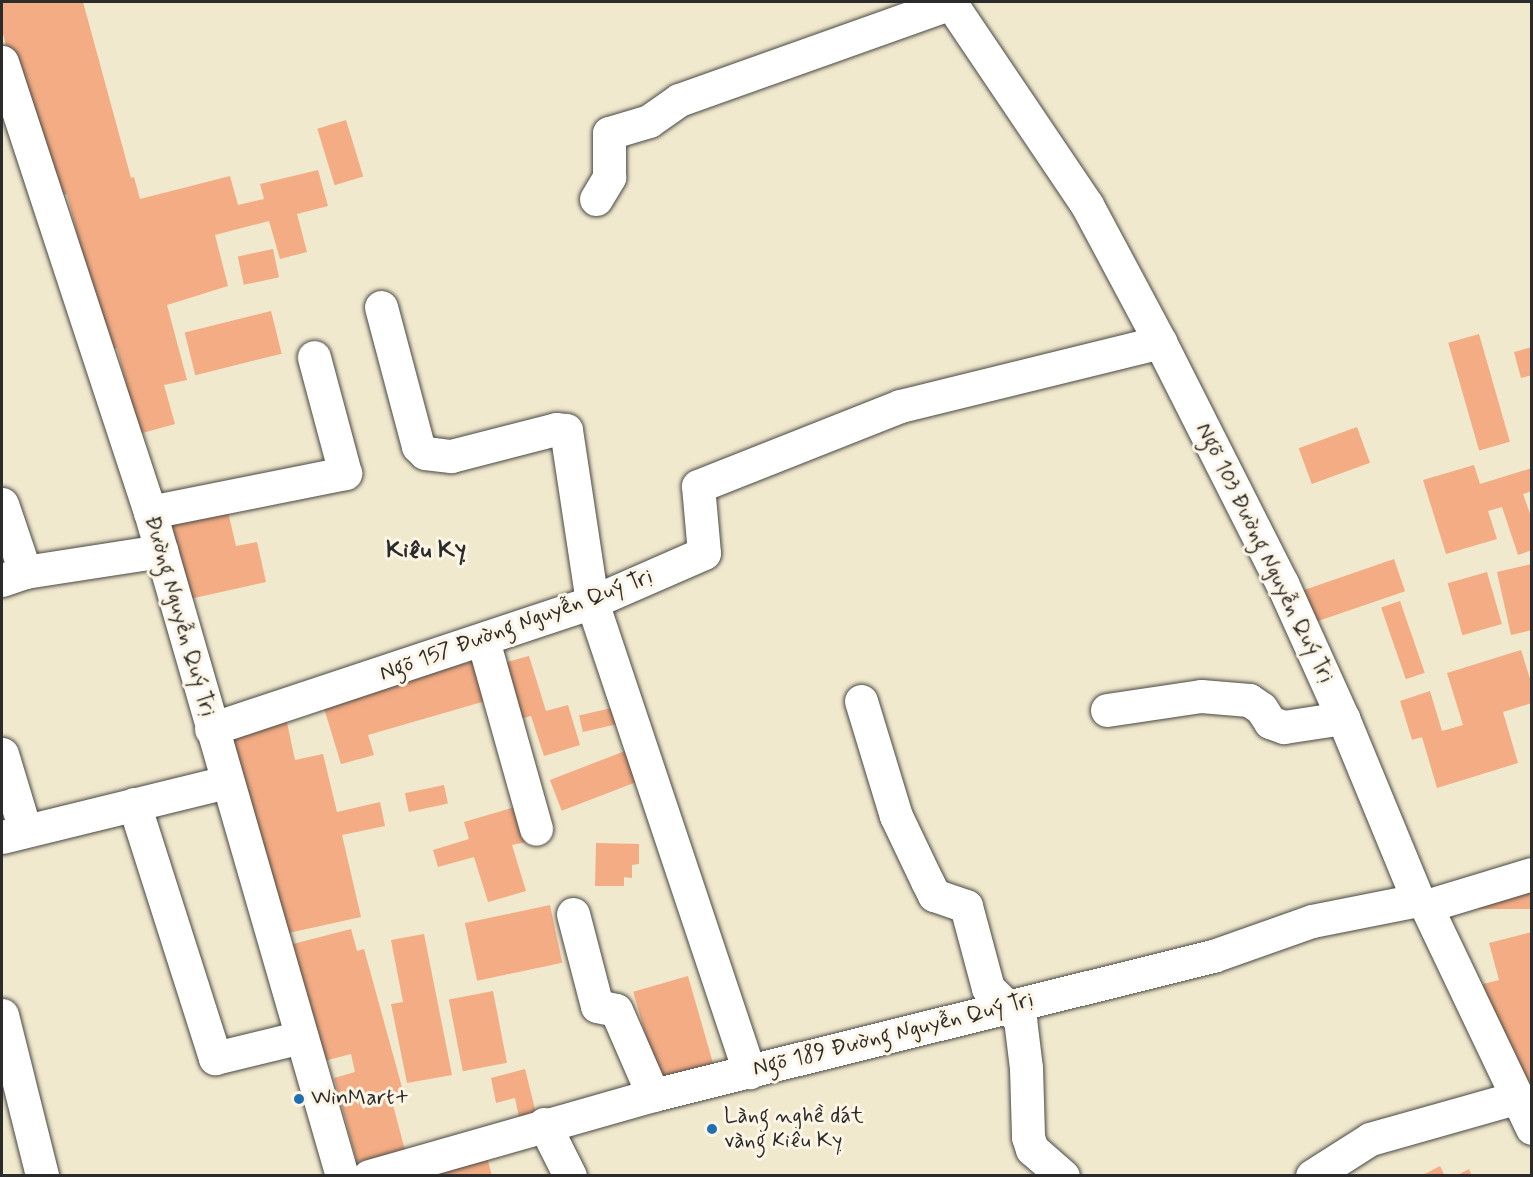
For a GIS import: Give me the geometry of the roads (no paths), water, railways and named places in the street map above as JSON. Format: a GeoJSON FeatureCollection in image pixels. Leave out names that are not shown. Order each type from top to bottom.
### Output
{"type":"FeatureCollection","features":[{"type":"Feature","properties":{"kind":"street"},"geometry":{"type":"LineString","coordinates":[[596,199],[609,177],[609,133],[649,121],[679,100],[950,2]]}},
{"type":"Feature","properties":{"kind":"street","name":"Ngõ 103 Đường Nguyễn Quý Trị"},"geometry":{"type":"LineString","coordinates":[[950,2],[1087,205],[1160,342],[1282,583],[1422,903],[1532,1128]]}},
{"type":"Feature","properties":{"kind":"street","name":"Đường Nguyễn Quý Trị"},"geometry":{"type":"LineString","coordinates":[[2,62],[150,512],[226,782],[342,1176]]}},
{"type":"Feature","properties":{"kind":"street"},"geometry":{"type":"LineString","coordinates":[[381,307],[418,446],[425,453],[451,456],[556,429],[566,430],[592,602],[749,1072]]}},
{"type":"Feature","properties":{"kind":"street","name":"Ngõ 157 Đường Nguyễn Quý Trị"},"geometry":{"type":"LineString","coordinates":[[211,729],[592,602],[704,554],[699,486],[900,406],[1160,342]]}},
{"type":"Feature","properties":{"kind":"street"},"geometry":{"type":"LineString","coordinates":[[150,512],[345,473],[314,357]]}},
{"type":"Feature","properties":{"kind":"street"},"geometry":{"type":"LineString","coordinates":[[2,504],[13,576],[161,550]]}},
{"type":"Feature","properties":{"kind":"street"},"geometry":{"type":"LineString","coordinates":[[483,640],[536,829]]}},
{"type":"Feature","properties":{"kind":"street"},"geometry":{"type":"LineString","coordinates":[[1107,710],[1201,696],[1249,700],[1261,708],[1270,722],[1284,727],[1343,718]]}},
{"type":"Feature","properties":{"kind":"street"},"geometry":{"type":"LineString","coordinates":[[861,701],[896,816],[927,881],[934,895],[966,906],[981,971],[988,988],[1005,1007],[1015,1012],[1023,1029],[1028,1137],[1032,1149],[1063,1176]]}},
{"type":"Feature","properties":{"kind":"street"},"geometry":{"type":"LineString","coordinates":[[2,754],[13,834],[226,782]]}},
{"type":"Feature","properties":{"kind":"street"},"geometry":{"type":"LineString","coordinates":[[134,804],[215,1058],[301,1037]]}},
{"type":"Feature","properties":{"kind":"street","name":"Ngõ 189 Đường Nguyễn Quý Trị"},"geometry":{"type":"LineString","coordinates":[[369,1176],[544,1124],[653,1095],[1213,956],[1312,921],[1422,903],[1532,874]]}},
{"type":"Feature","properties":{"kind":"street"},"geometry":{"type":"LineString","coordinates":[[573,914],[597,1005],[616,1010],[653,1095]]}},
{"type":"Feature","properties":{"kind":"street"},"geometry":{"type":"LineString","coordinates":[[2,1015],[42,1176]]}},
{"type":"Feature","properties":{"kind":"street"},"geometry":{"type":"LineString","coordinates":[[1312,1176],[1370,1139],[1518,1097]]}},
{"type":"Feature","properties":{"kind":"street"},"geometry":{"type":"LineString","coordinates":[[544,1124],[570,1176]]}},
{"type":"Feature","properties":{"kind":"place","name":"WinMart+"},"geometry":{"type":"Point","coordinates":[299,1099]}},
{"type":"Feature","properties":{"kind":"place","name":"Làng nghề dát vàng Kiêu Kỵ"},"geometry":{"type":"Point","coordinates":[712,1129]}},
{"type":"Feature","properties":{"kind":"district","name":"Kiêu Kỵ"},"geometry":{"type":"Point","coordinates":[426,551]}}]}
